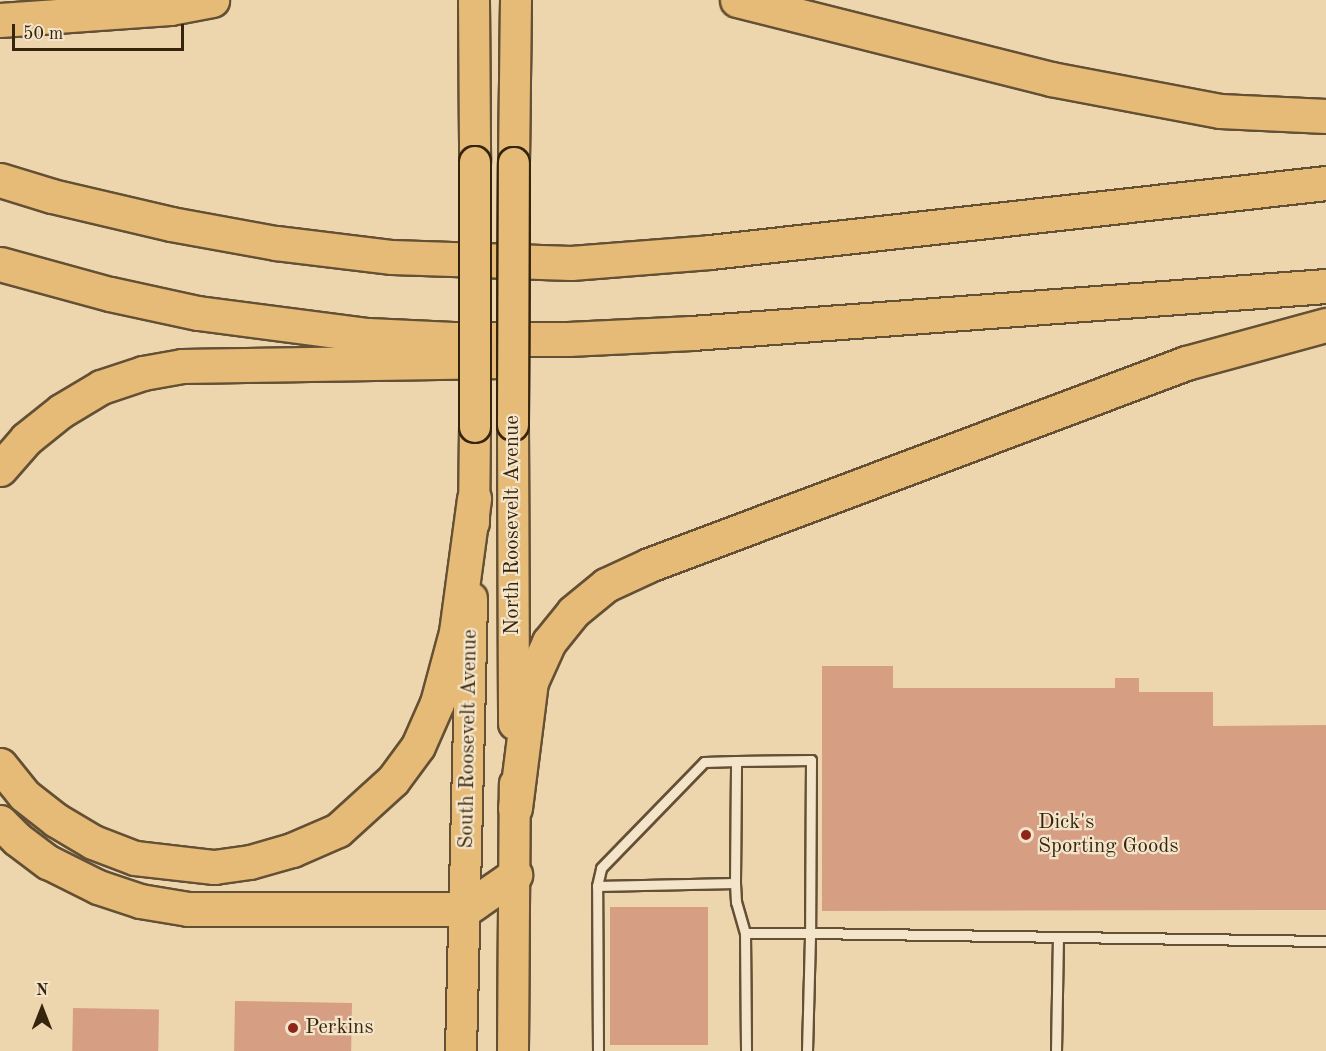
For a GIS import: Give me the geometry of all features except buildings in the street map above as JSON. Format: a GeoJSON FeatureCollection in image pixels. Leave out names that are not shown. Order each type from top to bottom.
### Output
{"type":"FeatureCollection","features":[{"type":"Feature","properties":{"kind":"highway"},"geometry":{"type":"LineString","coordinates":[[0,20],[170,8],[212,0]]}},
{"type":"Feature","properties":{"kind":"highway","name":"South Roosevelt Avenue"},"geometry":{"type":"LineString","coordinates":[[461,1051],[476,427],[474,0]]}},
{"type":"Feature","properties":{"kind":"highway","name":"North Roosevelt Avenue"},"geometry":{"type":"LineString","coordinates":[[513,1051],[516,0]]}},
{"type":"Feature","properties":{"kind":"highway"},"geometry":{"type":"LineString","coordinates":[[737,0],[1051,79],[1220,111],[1326,116]]}},
{"type":"Feature","properties":{"kind":"highway"},"geometry":{"type":"LineString","coordinates":[[0,180],[52,196],[149,219],[276,243],[392,257],[560,263],[710,252],[1326,183]]}},
{"type":"Feature","properties":{"kind":"highway"},"geometry":{"type":"LineString","coordinates":[[0,264],[110,294],[198,313],[368,334],[453,339],[568,339],[799,325],[1326,286]]}},
{"type":"Feature","properties":{"kind":"highway"},"geometry":{"type":"LineString","coordinates":[[0,470],[26,439],[62,411],[101,387],[143,372],[182,366],[395,364],[601,358],[695,346],[799,325]]}},
{"type":"Feature","properties":{"kind":"highway"},"geometry":{"type":"LineString","coordinates":[[515,808],[531,682],[549,642],[573,612],[606,585],[649,565],[1186,363],[1326,325]]}},
{"type":"Feature","properties":{"kind":"highway"},"geometry":{"type":"LineString","coordinates":[[0,765],[24,795],[56,820],[93,842],[135,858],[214,867],[232,865],[292,850],[338,830],[393,780],[418,746],[437,704],[456,632],[474,498]]}},
{"type":"Feature","properties":{"kind":"highway"},"geometry":{"type":"LineString","coordinates":[[0,822],[17,839],[48,862],[98,887],[140,901],[188,909],[466,909],[515,875]]}},
{"type":"Feature","properties":{"kind":"lane"},"geometry":{"type":"LineString","coordinates":[[598,1051],[597,886],[601,868],[704,762],[811,760],[807,1051]]}},
{"type":"Feature","properties":{"kind":"lane"},"geometry":{"type":"LineString","coordinates":[[736,761],[735,883],[736,902],[745,933],[746,1051]]}},
{"type":"Feature","properties":{"kind":"lane"},"geometry":{"type":"LineString","coordinates":[[597,886],[735,883]]}},
{"type":"Feature","properties":{"kind":"lane"},"geometry":{"type":"LineString","coordinates":[[745,933],[1326,941]]}},
{"type":"Feature","properties":{"kind":"lane"},"geometry":{"type":"LineString","coordinates":[[1056,1051],[1058,937]]}},
{"type":"Feature","properties":{"kind":"place","name":"Dick's Sporting Goods"},"geometry":{"type":"Point","coordinates":[1026,835]}},
{"type":"Feature","properties":{"kind":"place","name":"Perkins"},"geometry":{"type":"Point","coordinates":[293,1028]}}]}
